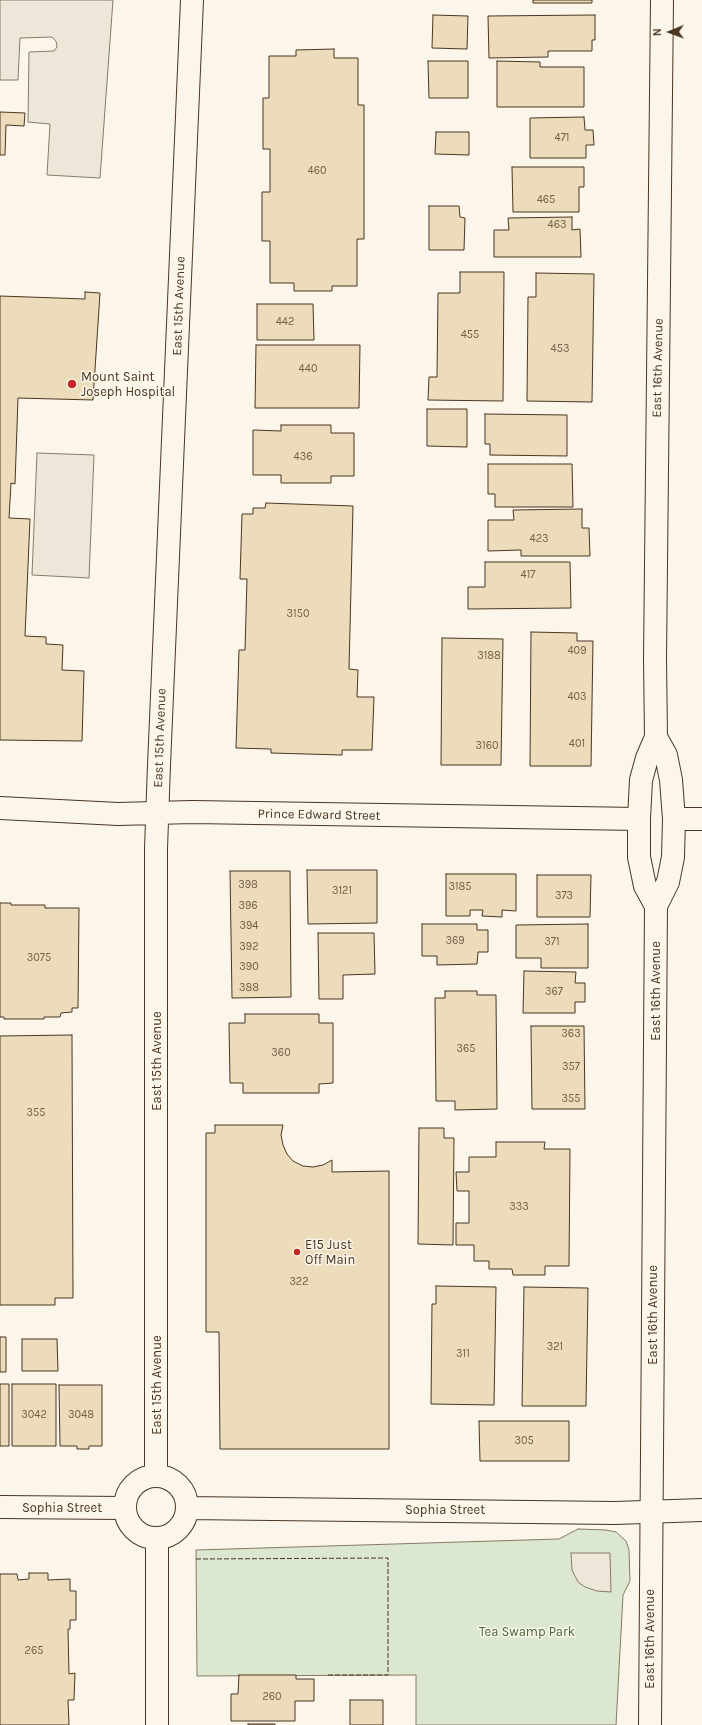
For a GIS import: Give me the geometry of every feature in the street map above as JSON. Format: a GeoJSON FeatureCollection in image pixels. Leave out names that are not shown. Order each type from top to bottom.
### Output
{"type":"FeatureCollection","features":[{"type":"Feature","properties":{"kind":"street","name":"East 15th Avenue"},"geometry":{"type":"LineString","coordinates":[[156,1476],[157,813],[192,0]]}},
{"type":"Feature","properties":{"kind":"street","name":"East 16th Avenue"},"geometry":{"type":"LineString","coordinates":[[656,906],[645,886],[639,857],[639,819],[641,780],[647,758],[656,736],[662,0]]}},
{"type":"Feature","properties":{"kind":"street","name":"East 16th Avenue"},"geometry":{"type":"LineString","coordinates":[[650,1725],[656,906],[668,882],[673,856],[674,819],[670,774],[666,755],[656,736]]}},
{"type":"Feature","properties":{"kind":"street","name":"Prince Edward Street"},"geometry":{"type":"LineString","coordinates":[[0,808],[118,814],[157,813],[639,819]]}},
{"type":"Feature","properties":{"kind":"street"},"geometry":{"type":"LineString","coordinates":[[674,819],[702,819]]}},
{"type":"Feature","properties":{"kind":"street"},"geometry":{"type":"LineString","coordinates":[[156,1476],[166,1477],[182,1489],[186,1498],[187,1508],[186,1517],[175,1533],[157,1539],[147,1538],[131,1527],[126,1518],[124,1508],[125,1498],[130,1489],[137,1482],[146,1477],[156,1476]]}},
{"type":"Feature","properties":{"kind":"street","name":"Sophia Street"},"geometry":{"type":"LineString","coordinates":[[0,1508],[124,1508]]}},
{"type":"Feature","properties":{"kind":"street","name":"Sophia Street"},"geometry":{"type":"LineString","coordinates":[[187,1508],[652,1512],[702,1510]]}},
{"type":"Feature","properties":{"kind":"street"},"geometry":{"type":"LineString","coordinates":[[157,1539],[157,1725]]}},
{"type":"Feature","properties":{"kind":"green space","name":"Tea Swamp Park"},"geometry":{"type":"Polygon","coordinates":[[[578,1529],[606,1530],[616,1532],[626,1541],[629,1550],[630,1581],[623,1595],[616,1725],[416,1725],[416,1675],[197,1676],[196,1550],[559,1539],[578,1529]]]}},
{"type":"Feature","properties":{"kind":"shaded area"},"geometry":{"type":"Polygon","coordinates":[[[0,0],[113,0],[100,178],[47,175],[50,124],[28,122],[29,52],[54,51],[57,47],[56,41],[52,37],[20,38],[18,80],[0,80],[0,0]]]}},
{"type":"Feature","properties":{"kind":"shaded area"},"geometry":{"type":"Polygon","coordinates":[[[37,453],[94,455],[89,578],[32,575],[37,453]]]}},
{"type":"Feature","properties":{"kind":"shaded area"},"geometry":{"type":"Polygon","coordinates":[[[571,1553],[610,1553],[611,1592],[597,1591],[585,1587],[578,1582],[572,1570],[571,1553]]]}},
{"type":"Feature","properties":{"kind":"building"},"geometry":{"type":"Polygon","coordinates":[[[533,0],[592,0],[592,3],[533,3],[533,0]]]}},
{"type":"Feature","properties":{"kind":"building"},"geometry":{"type":"Polygon","coordinates":[[[433,15],[468,16],[467,49],[432,48],[433,15]]]}},
{"type":"Feature","properties":{"kind":"building"},"geometry":{"type":"Polygon","coordinates":[[[595,15],[595,40],[592,40],[592,51],[548,51],[548,57],[489,58],[488,16],[595,15]]]}},
{"type":"Feature","properties":{"kind":"building"},"geometry":{"type":"Polygon","coordinates":[[[334,49],[334,58],[358,58],[358,105],[364,105],[364,239],[357,239],[357,286],[332,286],[332,291],[294,291],[294,283],[270,283],[270,241],[262,241],[262,192],[270,192],[270,149],[263,149],[263,98],[269,98],[269,56],[296,56],[296,50],[334,49]]]}},
{"type":"Feature","properties":{"kind":"building"},"geometry":{"type":"Polygon","coordinates":[[[428,61],[468,61],[468,98],[429,98],[428,61]]]}},
{"type":"Feature","properties":{"kind":"building"},"geometry":{"type":"Polygon","coordinates":[[[497,61],[540,62],[540,67],[584,67],[584,107],[497,107],[497,61]]]}},
{"type":"Feature","properties":{"kind":"building"},"geometry":{"type":"Polygon","coordinates":[[[0,112],[25,113],[24,126],[6,125],[5,155],[0,155],[0,112]]]}},
{"type":"Feature","properties":{"kind":"building"},"geometry":{"type":"Polygon","coordinates":[[[584,117],[585,130],[593,130],[594,145],[586,145],[586,158],[530,158],[530,118],[584,117]]]}},
{"type":"Feature","properties":{"kind":"building"},"geometry":{"type":"Polygon","coordinates":[[[436,132],[469,132],[469,155],[435,154],[436,132]]]}},
{"type":"Feature","properties":{"kind":"building"},"geometry":{"type":"Polygon","coordinates":[[[512,167],[584,167],[584,187],[579,187],[579,212],[513,212],[512,167]]]}},
{"type":"Feature","properties":{"kind":"building"},"geometry":{"type":"Polygon","coordinates":[[[429,206],[459,206],[460,217],[465,218],[464,250],[429,250],[429,206]]]}},
{"type":"Feature","properties":{"kind":"building"},"geometry":{"type":"Polygon","coordinates":[[[572,217],[572,230],[580,229],[581,257],[494,257],[494,230],[509,230],[508,218],[572,217]]]}},
{"type":"Feature","properties":{"kind":"building"},"geometry":{"type":"Polygon","coordinates":[[[460,272],[504,272],[503,401],[428,400],[429,377],[437,377],[438,293],[460,293],[460,272]]]}},
{"type":"Feature","properties":{"kind":"building"},"geometry":{"type":"Polygon","coordinates":[[[536,273],[594,274],[592,402],[527,401],[528,297],[536,297],[536,273]]]}},
{"type":"Feature","properties":{"kind":"building","name":"Mount Saint Joseph Hospital"},"geometry":{"type":"Polygon","coordinates":[[[85,292],[100,293],[93,400],[18,398],[15,484],[11,483],[9,518],[30,519],[25,636],[46,637],[46,644],[63,645],[62,670],[84,671],[82,741],[0,740],[0,296],[85,299],[85,292]]]}},
{"type":"Feature","properties":{"kind":"building"},"geometry":{"type":"Polygon","coordinates":[[[257,304],[313,304],[314,340],[257,340],[257,304]]]}},
{"type":"Feature","properties":{"kind":"building"},"geometry":{"type":"Polygon","coordinates":[[[256,345],[360,345],[359,408],[255,408],[256,345]]]}},
{"type":"Feature","properties":{"kind":"building"},"geometry":{"type":"Polygon","coordinates":[[[427,409],[467,409],[467,447],[427,446],[427,409]]]}},
{"type":"Feature","properties":{"kind":"building"},"geometry":{"type":"Polygon","coordinates":[[[485,414],[567,415],[567,456],[490,455],[490,444],[485,444],[485,414]]]}},
{"type":"Feature","properties":{"kind":"building"},"geometry":{"type":"Polygon","coordinates":[[[281,425],[331,425],[331,433],[354,433],[354,476],[331,476],[331,483],[281,483],[281,475],[253,475],[253,430],[281,431],[281,425]]]}},
{"type":"Feature","properties":{"kind":"building"},"geometry":{"type":"Polygon","coordinates":[[[488,464],[572,464],[573,507],[495,507],[495,494],[488,494],[488,464]]]}},
{"type":"Feature","properties":{"kind":"building"},"geometry":{"type":"Polygon","coordinates":[[[266,503],[353,506],[349,669],[358,670],[357,697],[374,697],[372,750],[342,750],[342,755],[271,753],[271,749],[236,748],[239,650],[245,650],[247,579],[240,579],[242,514],[253,514],[253,508],[265,508],[266,503]]]}},
{"type":"Feature","properties":{"kind":"building"},"geometry":{"type":"Polygon","coordinates":[[[582,509],[582,528],[589,528],[590,556],[521,556],[521,550],[488,551],[488,520],[514,520],[513,510],[582,509]]]}},
{"type":"Feature","properties":{"kind":"building"},"geometry":{"type":"Polygon","coordinates":[[[485,562],[570,562],[571,608],[468,609],[468,587],[485,587],[485,562]]]}},
{"type":"Feature","properties":{"kind":"building"},"geometry":{"type":"Polygon","coordinates":[[[531,632],[577,633],[577,641],[593,641],[591,766],[530,766],[531,632]]]}},
{"type":"Feature","properties":{"kind":"building"},"geometry":{"type":"Polygon","coordinates":[[[442,638],[503,639],[501,765],[441,765],[442,638]]]}},
{"type":"Feature","properties":{"kind":"building"},"geometry":{"type":"Polygon","coordinates":[[[307,870],[377,870],[377,923],[308,924],[307,870]]]}},
{"type":"Feature","properties":{"kind":"building"},"geometry":{"type":"Polygon","coordinates":[[[230,871],[290,871],[291,997],[232,998],[230,871]]]}},
{"type":"Feature","properties":{"kind":"building"},"geometry":{"type":"Polygon","coordinates":[[[446,874],[516,874],[516,911],[502,910],[502,917],[482,916],[483,910],[470,910],[470,916],[446,916],[446,874]]]}},
{"type":"Feature","properties":{"kind":"building"},"geometry":{"type":"Polygon","coordinates":[[[537,875],[591,875],[590,917],[537,917],[537,875]]]}},
{"type":"Feature","properties":{"kind":"building"},"geometry":{"type":"Polygon","coordinates":[[[0,903],[11,903],[11,905],[45,905],[45,908],[79,908],[78,1008],[72,1008],[72,1012],[61,1013],[60,1017],[44,1017],[44,1019],[4,1019],[4,1017],[0,1017],[0,903]]]}},
{"type":"Feature","properties":{"kind":"building"},"geometry":{"type":"Polygon","coordinates":[[[422,924],[477,924],[477,930],[488,930],[488,952],[478,952],[477,964],[437,965],[437,956],[422,956],[422,924]]]}},
{"type":"Feature","properties":{"kind":"building"},"geometry":{"type":"Polygon","coordinates":[[[588,924],[588,968],[541,968],[541,958],[516,958],[516,925],[588,924]]]}},
{"type":"Feature","properties":{"kind":"building"},"geometry":{"type":"Polygon","coordinates":[[[318,933],[374,933],[375,974],[343,975],[343,999],[319,999],[318,933]]]}},
{"type":"Feature","properties":{"kind":"building"},"geometry":{"type":"Polygon","coordinates":[[[524,971],[576,972],[575,983],[585,983],[585,1002],[575,1002],[575,1013],[523,1013],[524,971]]]}},
{"type":"Feature","properties":{"kind":"building"},"geometry":{"type":"Polygon","coordinates":[[[445,991],[477,991],[477,995],[496,995],[497,1109],[455,1110],[455,1101],[436,1101],[435,998],[445,998],[445,991]]]}},
{"type":"Feature","properties":{"kind":"building"},"geometry":{"type":"Polygon","coordinates":[[[245,1014],[319,1014],[319,1023],[333,1023],[333,1083],[319,1084],[319,1093],[243,1093],[243,1083],[230,1083],[229,1023],[245,1023],[245,1014]]]}},
{"type":"Feature","properties":{"kind":"building"},"geometry":{"type":"Polygon","coordinates":[[[531,1026],[584,1026],[585,1109],[532,1109],[531,1026]]]}},
{"type":"Feature","properties":{"kind":"building"},"geometry":{"type":"Polygon","coordinates":[[[72,1035],[73,1298],[55,1298],[55,1305],[0,1305],[0,1036],[72,1035]]]}},
{"type":"Feature","properties":{"kind":"building","name":"E15 Just Off Main"},"geometry":{"type":"Polygon","coordinates":[[[215,1125],[283,1125],[281,1135],[287,1154],[293,1161],[303,1166],[313,1167],[323,1165],[332,1160],[332,1172],[389,1171],[389,1449],[220,1449],[219,1332],[206,1332],[206,1133],[215,1133],[215,1125]]]}},
{"type":"Feature","properties":{"kind":"building"},"geometry":{"type":"Polygon","coordinates":[[[419,1128],[444,1128],[444,1138],[454,1138],[453,1245],[418,1244],[419,1128]]]}},
{"type":"Feature","properties":{"kind":"building"},"geometry":{"type":"Polygon","coordinates":[[[496,1142],[545,1142],[544,1149],[570,1149],[569,1266],[545,1266],[545,1275],[513,1275],[512,1269],[489,1269],[489,1261],[474,1261],[474,1245],[456,1245],[456,1223],[469,1223],[469,1191],[457,1191],[456,1172],[469,1172],[469,1157],[496,1157],[496,1142]]]}},
{"type":"Feature","properties":{"kind":"building"},"geometry":{"type":"Polygon","coordinates":[[[436,1286],[496,1287],[494,1405],[431,1404],[432,1304],[436,1304],[436,1286]]]}},
{"type":"Feature","properties":{"kind":"building"},"geometry":{"type":"Polygon","coordinates":[[[524,1287],[588,1288],[586,1406],[522,1406],[524,1287]]]}},
{"type":"Feature","properties":{"kind":"building"},"geometry":{"type":"Polygon","coordinates":[[[0,1337],[6,1337],[6,1372],[0,1372],[0,1337]]]}},
{"type":"Feature","properties":{"kind":"building"},"geometry":{"type":"Polygon","coordinates":[[[22,1339],[57,1339],[58,1371],[22,1371],[22,1339]]]}},
{"type":"Feature","properties":{"kind":"building"},"geometry":{"type":"Polygon","coordinates":[[[0,1384],[9,1384],[9,1446],[0,1446],[0,1384]]]}},
{"type":"Feature","properties":{"kind":"building"},"geometry":{"type":"Polygon","coordinates":[[[12,1384],[56,1384],[56,1446],[12,1446],[12,1384]]]}},
{"type":"Feature","properties":{"kind":"building"},"geometry":{"type":"Polygon","coordinates":[[[59,1385],[102,1385],[102,1446],[89,1446],[89,1449],[77,1449],[77,1446],[60,1446],[59,1385]]]}},
{"type":"Feature","properties":{"kind":"building"},"geometry":{"type":"Polygon","coordinates":[[[479,1421],[569,1421],[569,1461],[480,1461],[479,1421]]]}},
{"type":"Feature","properties":{"kind":"building"},"geometry":{"type":"Polygon","coordinates":[[[29,1573],[48,1573],[48,1580],[70,1579],[70,1591],[76,1591],[76,1620],[70,1620],[70,1629],[68,1629],[69,1674],[75,1673],[74,1700],[68,1700],[69,1725],[0,1725],[0,1574],[17,1574],[18,1580],[29,1579],[29,1573]]]}},
{"type":"Feature","properties":{"kind":"building"},"geometry":{"type":"Polygon","coordinates":[[[239,1675],[296,1675],[296,1679],[314,1679],[314,1701],[295,1701],[295,1721],[231,1721],[231,1694],[238,1694],[239,1675]]]}},
{"type":"Feature","properties":{"kind":"building"},"geometry":{"type":"Polygon","coordinates":[[[350,1700],[383,1700],[383,1725],[350,1725],[350,1700]]]}},
{"type":"Feature","properties":{"kind":"building"},"geometry":{"type":"Polygon","coordinates":[[[275,1724],[275,1725],[248,1725],[275,1724]]]}},
{"type":"Feature","properties":{"kind":"fence"},"geometry":{"type":"LineString","coordinates":[[196,1559],[388,1558],[388,1675],[327,1675]]}},
{"type":"Feature","properties":{"kind":"place","name":"Mount Saint Joseph Hospital"},"geometry":{"type":"Point","coordinates":[72,384]}},
{"type":"Feature","properties":{"kind":"place","name":"E15 Just Off Main"},"geometry":{"type":"Point","coordinates":[297,1252]}}]}
